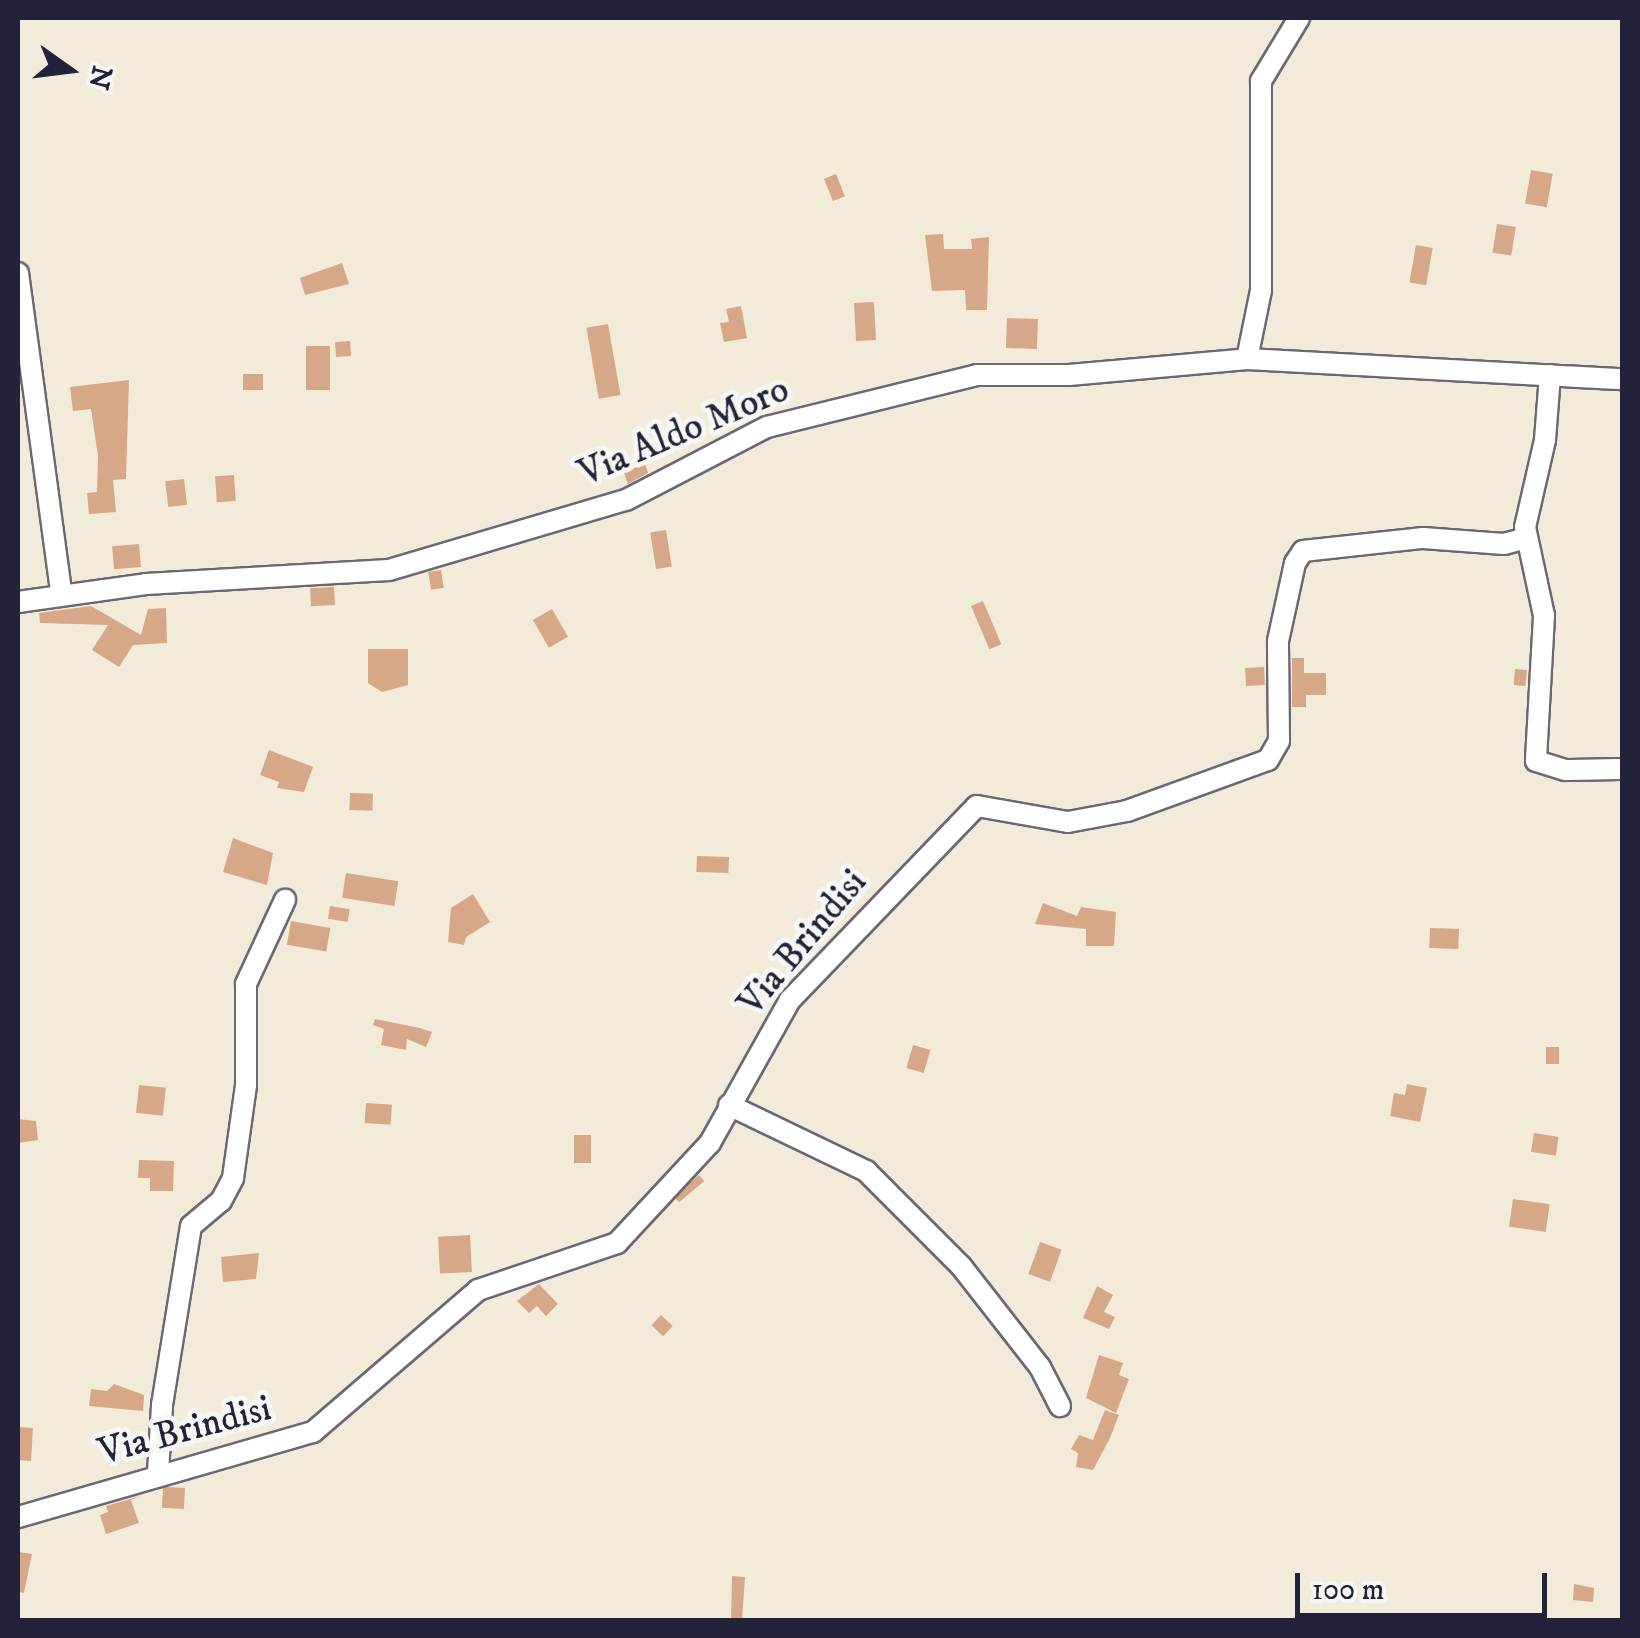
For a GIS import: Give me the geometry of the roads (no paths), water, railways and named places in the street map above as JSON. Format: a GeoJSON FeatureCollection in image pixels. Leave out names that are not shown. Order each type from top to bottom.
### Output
{"type":"FeatureCollection","features":[{"type":"Feature","properties":{"kind":"street"},"geometry":{"type":"LineString","coordinates":[[1247,359],[1261,290],[1261,81],[1299,18]]}},
{"type":"Feature","properties":{"kind":"street"},"geometry":{"type":"LineString","coordinates":[[18,273],[62,592]]}},
{"type":"Feature","properties":{"kind":"street","name":"Via Aldo Moro"},"geometry":{"type":"LineString","coordinates":[[18,602],[62,592],[389,570],[626,500],[767,428],[884,395],[977,375],[1070,376],[1247,359],[1622,379]]}},
{"type":"Feature","properties":{"kind":"street"},"geometry":{"type":"LineString","coordinates":[[1550,375],[1526,538],[1536,553],[1544,616],[1536,760],[1566,770],[1622,769]]}},
{"type":"Feature","properties":{"kind":"street","name":"Via Brindisi"},"geometry":{"type":"LineString","coordinates":[[18,1517],[158,1473],[314,1432],[478,1290],[617,1243],[710,1143],[790,1000],[977,806],[1068,822],[1127,811],[1268,760],[1279,741],[1278,641],[1295,563],[1304,551],[1423,538],[1504,544],[1526,538]]}},
{"type":"Feature","properties":{"kind":"street"},"geometry":{"type":"LineString","coordinates":[[158,1473],[162,1405],[191,1226],[220,1201],[233,1178],[246,1085],[246,984],[285,900]]}},
{"type":"Feature","properties":{"kind":"street"},"geometry":{"type":"LineString","coordinates":[[730,1105],[866,1171],[961,1266],[1040,1367],[1060,1406]]}}]}
